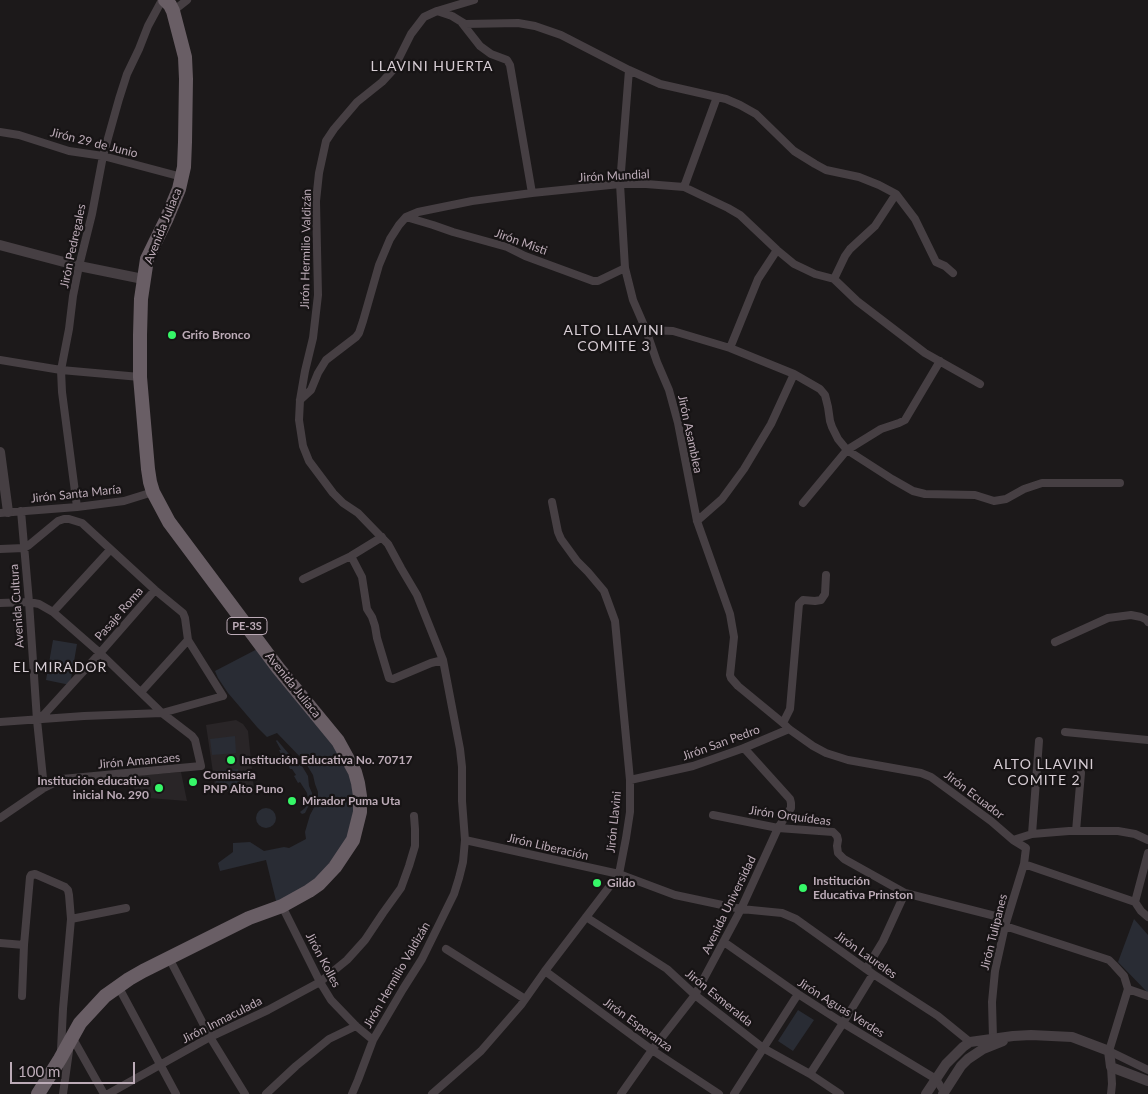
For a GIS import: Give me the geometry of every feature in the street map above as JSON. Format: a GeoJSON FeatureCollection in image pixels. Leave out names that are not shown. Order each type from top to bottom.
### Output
{"type":"FeatureCollection","features":[{"type":"Feature","properties":{"kind":"highway","name":"Avenida Juliaca"},"geometry":{"type":"LineString","coordinates":[[38,1094],[80,1024],[104,996],[136,975],[249,918],[282,906],[319,884],[335,867],[353,840],[360,812],[360,796],[355,772],[338,741],[278,668],[168,522],[153,492],[148,469],[140,377],[143,280],[147,259],[166,220],[182,177],[185,142],[186,67],[181,40],[169,3]]}},
{"type":"Feature","properties":{"kind":"street"},"geometry":{"type":"LineString","coordinates":[[169,3],[187,0]]}},
{"type":"Feature","properties":{"kind":"street","name":"Jirón Hermilio Valdizán"},"geometry":{"type":"LineString","coordinates":[[352,1094],[373,1040],[402,989],[419,964],[454,894],[463,862],[462,767],[443,660],[417,595],[388,544],[358,513],[343,503],[333,492],[309,461],[303,446],[299,420],[300,400],[304,371],[313,338],[317,306],[316,201],[319,173],[326,141],[334,129],[357,102],[382,82],[392,70],[416,26],[424,17],[474,0]]}},
{"type":"Feature","properties":{"kind":"street","name":"Jirón Pedregales"},"geometry":{"type":"LineString","coordinates":[[77,507],[62,392],[61,370],[78,266],[92,214],[103,156],[127,74],[148,26],[169,3]]}},
{"type":"Feature","properties":{"kind":"street"},"geometry":{"type":"LineString","coordinates":[[437,11],[452,16],[462,24],[480,46],[491,54],[507,60],[510,65],[532,193]]}},
{"type":"Feature","properties":{"kind":"street"},"geometry":{"type":"LineString","coordinates":[[462,24],[518,22],[535,26],[561,35],[660,84],[726,99],[740,105],[756,114],[794,151],[815,164],[826,170],[859,177],[896,194],[915,219],[933,258],[936,262],[953,272]]}},
{"type":"Feature","properties":{"kind":"street","name":"Jirón Asamblea"},"geometry":{"type":"LineString","coordinates":[[629,70],[620,184],[625,268],[633,300],[669,390],[697,521],[730,614],[734,637],[730,675],[738,686]]}},
{"type":"Feature","properties":{"kind":"street"},"geometry":{"type":"LineString","coordinates":[[684,187],[717,97]]}},
{"type":"Feature","properties":{"kind":"street","name":"Jirón 29 de Junio"},"geometry":{"type":"LineString","coordinates":[[0,132],[69,151],[103,156],[182,177]]}},
{"type":"Feature","properties":{"kind":"street","name":"Jirón Mundial"},"geometry":{"type":"LineString","coordinates":[[406,217],[418,212],[472,201],[532,193],[620,184],[684,187],[740,215],[794,264],[815,274],[834,279],[857,301],[925,353],[980,384]]}},
{"type":"Feature","properties":{"kind":"street"},"geometry":{"type":"LineString","coordinates":[[834,279],[850,249],[875,226],[896,194]]}},
{"type":"Feature","properties":{"kind":"street"},"geometry":{"type":"LineString","coordinates":[[300,400],[312,390],[318,373],[326,360],[359,333],[379,265],[390,239],[406,217]]}},
{"type":"Feature","properties":{"kind":"street","name":"Jirón Misti"},"geometry":{"type":"LineString","coordinates":[[406,217],[507,247],[525,256],[593,281],[598,281],[625,268]]}},
{"type":"Feature","properties":{"kind":"street"},"geometry":{"type":"LineString","coordinates":[[0,245],[78,266],[143,280]]}},
{"type":"Feature","properties":{"kind":"street"},"geometry":{"type":"LineString","coordinates":[[730,348],[758,279],[777,250]]}},
{"type":"Feature","properties":{"kind":"street"},"geometry":{"type":"LineString","coordinates":[[646,330],[673,331],[730,348],[794,374],[823,391],[832,427],[838,439],[847,450],[902,486],[913,491],[925,494],[974,495],[994,501],[1006,499],[1024,489],[1042,483],[1120,483]]}},
{"type":"Feature","properties":{"kind":"street"},"geometry":{"type":"LineString","coordinates":[[0,360],[61,370],[140,377]]}},
{"type":"Feature","properties":{"kind":"street"},"geometry":{"type":"LineString","coordinates":[[803,503],[847,450],[880,429],[905,420],[940,361]]}},
{"type":"Feature","properties":{"kind":"street"},"geometry":{"type":"LineString","coordinates":[[697,521],[722,499],[744,469],[772,424],[794,374]]}},
{"type":"Feature","properties":{"kind":"street"},"geometry":{"type":"LineString","coordinates":[[0,452],[4,512]]}},
{"type":"Feature","properties":{"kind":"street","name":"Jirón Santa María"},"geometry":{"type":"LineString","coordinates":[[4,512],[77,507],[124,501],[153,492]]}},
{"type":"Feature","properties":{"kind":"street","name":"Jirón Llavini"},"geometry":{"type":"LineString","coordinates":[[432,1094],[481,1052],[525,999],[619,874],[630,812],[630,780],[615,621],[604,591],[577,561],[561,539],[552,502]]}},
{"type":"Feature","properties":{"kind":"street","name":"Avenida Cultura"},"geometry":{"type":"LineString","coordinates":[[21,511],[44,788]]}},
{"type":"Feature","properties":{"kind":"street"},"geometry":{"type":"LineString","coordinates":[[0,549],[24,548],[58,521],[69,519],[82,523],[110,550],[183,613],[188,640],[223,696],[162,713],[0,722]]}},
{"type":"Feature","properties":{"kind":"street"},"geometry":{"type":"LineString","coordinates":[[303,579],[351,556],[382,538]]}},
{"type":"Feature","properties":{"kind":"street"},"geometry":{"type":"LineString","coordinates":[[53,612],[110,550]]}},
{"type":"Feature","properties":{"kind":"street"},"geometry":{"type":"LineString","coordinates":[[351,556],[362,577],[367,609],[372,617],[389,678],[393,679],[443,660]]}},
{"type":"Feature","properties":{"kind":"street"},"geometry":{"type":"LineString","coordinates":[[786,726],[790,710],[799,604],[803,600],[821,600],[825,594],[826,575]]}},
{"type":"Feature","properties":{"kind":"street","name":"Pasaje Roma"},"geometry":{"type":"LineString","coordinates":[[38,719],[100,654],[155,590]]}},
{"type":"Feature","properties":{"kind":"street"},"geometry":{"type":"LineString","coordinates":[[0,603],[29,602],[39,604],[53,612],[162,713]]}},
{"type":"Feature","properties":{"kind":"street"},"geometry":{"type":"LineString","coordinates":[[1055,642],[1108,618],[1131,615],[1141,617],[1148,622]]}},
{"type":"Feature","properties":{"kind":"street"},"geometry":{"type":"LineString","coordinates":[[141,692],[188,640]]}},
{"type":"Feature","properties":{"kind":"street","name":"Jirón Ecuador"},"geometry":{"type":"LineString","coordinates":[[738,686],[813,746],[826,753],[848,760],[921,773],[931,777],[991,821],[1013,840]]}},
{"type":"Feature","properties":{"kind":"street","name":"Jirón Amancaes"},"geometry":{"type":"LineString","coordinates":[[0,818],[44,788],[67,778],[201,766],[195,740],[162,713]]}},
{"type":"Feature","properties":{"kind":"street","name":"Jirón San Pedro"},"geometry":{"type":"LineString","coordinates":[[630,780],[693,766],[744,748],[786,726]]}},
{"type":"Feature","properties":{"kind":"street"},"geometry":{"type":"LineString","coordinates":[[1064,732],[1148,740]]}},
{"type":"Feature","properties":{"kind":"street"},"geometry":{"type":"LineString","coordinates":[[1032,834],[1039,741]]}},
{"type":"Feature","properties":{"kind":"street","name":"Avenida Universidad"},"geometry":{"type":"LineString","coordinates":[[621,1094],[652,1050],[696,995],[741,909],[778,828],[792,808],[790,799],[744,748]]}},
{"type":"Feature","properties":{"kind":"street"},"geometry":{"type":"LineString","coordinates":[[1076,831],[1080,773]]}},
{"type":"Feature","properties":{"kind":"street","name":"Jirón Orquídeas"},"geometry":{"type":"LineString","coordinates":[[713,815],[778,828],[833,832],[837,836],[838,853],[844,860],[905,893]]}},
{"type":"Feature","properties":{"kind":"street","name":"Jirón Inmaculada"},"geometry":{"type":"LineString","coordinates":[[106,1094],[210,1037],[268,1010],[320,982],[347,960],[365,940],[401,888],[415,846],[414,816]]}},
{"type":"Feature","properties":{"kind":"street"},"geometry":{"type":"LineString","coordinates":[[1013,840],[1032,834],[1076,831],[1118,831],[1135,834],[1148,840]]}},
{"type":"Feature","properties":{"kind":"street","name":"Jirón Liberación"},"geometry":{"type":"LineString","coordinates":[[464,840],[619,874],[675,895],[741,909]]}},
{"type":"Feature","properties":{"kind":"street"},"geometry":{"type":"LineString","coordinates":[[1013,840],[1026,848],[1024,864],[1135,902],[1148,917]]}},
{"type":"Feature","properties":{"kind":"street"},"geometry":{"type":"LineString","coordinates":[[1135,902],[1148,853]]}},
{"type":"Feature","properties":{"kind":"street","name":"Jirón Tulipanes"},"geometry":{"type":"LineString","coordinates":[[994,1038],[992,1002],[995,971],[1006,922],[1024,864]]}},
{"type":"Feature","properties":{"kind":"street"},"geometry":{"type":"LineString","coordinates":[[22,996],[24,945],[31,875],[35,874],[65,887],[68,890],[69,896],[70,918],[60,1059]]}},
{"type":"Feature","properties":{"kind":"street"},"geometry":{"type":"LineString","coordinates":[[810,1074],[843,1024],[870,972],[905,893],[1006,922],[1109,960],[1124,976],[1128,989],[1109,1052],[1111,1094]]}},
{"type":"Feature","properties":{"kind":"street","name":"Jirón Kolles"},"geometry":{"type":"LineString","coordinates":[[282,906],[331,1000],[356,1026],[373,1040]]}},
{"type":"Feature","properties":{"kind":"street"},"geometry":{"type":"LineString","coordinates":[[70,918],[126,908]]}},
{"type":"Feature","properties":{"kind":"street","name":"Jirón Laureles"},"geometry":{"type":"LineString","coordinates":[[741,909],[782,913],[796,919],[870,972],[938,1016],[970,1042]]}},
{"type":"Feature","properties":{"kind":"street","name":"Jirón Esmeralda"},"geometry":{"type":"LineString","coordinates":[[586,917],[668,969],[696,995],[764,1048],[810,1074],[840,1094]]}},
{"type":"Feature","properties":{"kind":"street"},"geometry":{"type":"LineString","coordinates":[[0,942],[24,945]]}},
{"type":"Feature","properties":{"kind":"street","name":"Jirón Aguas Verdes"},"geometry":{"type":"LineString","coordinates":[[724,942],[843,1024],[936,1079],[944,1093]]}},
{"type":"Feature","properties":{"kind":"street"},"geometry":{"type":"LineString","coordinates":[[446,949],[525,999]]}},
{"type":"Feature","properties":{"kind":"street"},"geometry":{"type":"LineString","coordinates":[[169,958],[210,1037],[245,1094]]}},
{"type":"Feature","properties":{"kind":"street","name":"Jirón Esperanza"},"geometry":{"type":"LineString","coordinates":[[545,971],[652,1050],[720,1094]]}},
{"type":"Feature","properties":{"kind":"street"},"geometry":{"type":"LineString","coordinates":[[118,986],[176,1094]]}},
{"type":"Feature","properties":{"kind":"street"},"geometry":{"type":"LineString","coordinates":[[1128,989],[1148,996]]}},
{"type":"Feature","properties":{"kind":"street"},"geometry":{"type":"LineString","coordinates":[[734,1094],[798,994]]}},
{"type":"Feature","properties":{"kind":"street"},"geometry":{"type":"LineString","coordinates":[[266,1094],[329,1039],[356,1026]]}},
{"type":"Feature","properties":{"kind":"street"},"geometry":{"type":"LineString","coordinates":[[926,1094],[946,1064],[963,1047],[970,1042],[994,1038],[1041,1035],[1072,1037],[1148,1070]]}},
{"type":"Feature","properties":{"kind":"street"},"geometry":{"type":"LineString","coordinates":[[944,1093],[961,1066],[968,1059],[984,1049],[1013,1036]]}},
{"type":"Feature","properties":{"kind":"street"},"geometry":{"type":"LineString","coordinates":[[63,1094],[72,1037]]}},
{"type":"Feature","properties":{"kind":"street"},"geometry":{"type":"LineString","coordinates":[[72,1037],[106,1094]]}},
{"type":"Feature","properties":{"kind":"street"},"geometry":{"type":"LineString","coordinates":[[1111,1067],[1148,1081]]}},
{"type":"Feature","properties":{"kind":"shaded area"},"geometry":{"type":"Polygon","coordinates":[[[53,640],[77,644],[70,685],[46,680],[53,640]]]}},
{"type":"Feature","properties":{"kind":"shaded area"},"geometry":{"type":"Polygon","coordinates":[[[263,646],[349,767],[355,804],[346,843],[329,870],[277,905],[266,860],[220,871],[218,863],[233,852],[233,843],[250,842],[264,851],[284,847],[289,848],[306,839],[305,832],[310,815],[318,800],[318,792],[313,775],[305,762],[277,733],[267,737],[257,727],[228,693],[215,671],[263,646]]]}},
{"type":"Feature","properties":{"kind":"shaded area","name":"Institución Educativa No. 70717"},"geometry":{"type":"Polygon","coordinates":[[[236,720],[243,724],[248,731],[254,790],[216,793],[206,725],[236,720]]]}},
{"type":"Feature","properties":{"kind":"shaded area"},"geometry":{"type":"Polygon","coordinates":[[[235,736],[236,753],[212,755],[210,739],[235,736]]]}},
{"type":"Feature","properties":{"kind":"shaded area"},"geometry":{"type":"Polygon","coordinates":[[[277,740],[294,760],[302,766],[308,776],[312,799],[305,813],[302,814],[300,812],[307,804],[307,793],[300,782],[298,783],[294,776],[296,775],[290,769],[284,755],[282,756],[277,740]]]}},
{"type":"Feature","properties":{"kind":"shaded area"},"geometry":{"type":"Polygon","coordinates":[[[238,769],[240,790],[218,791],[214,771],[238,769]]]}},
{"type":"Feature","properties":{"kind":"shaded area","name":"Institución educativa inicial No. 290"},"geometry":{"type":"Polygon","coordinates":[[[181,772],[187,801],[136,797],[132,776],[181,772]]]}},
{"type":"Feature","properties":{"kind":"shaded area"},"geometry":{"type":"Polygon","coordinates":[[[262,808],[270,808],[276,814],[276,822],[270,828],[262,828],[256,822],[256,814],[262,808]]]}},
{"type":"Feature","properties":{"kind":"shaded area"},"geometry":{"type":"Polygon","coordinates":[[[1134,919],[1148,935],[1148,993],[1118,962],[1134,919]]]}},
{"type":"Feature","properties":{"kind":"shaded area"},"geometry":{"type":"Polygon","coordinates":[[[798,1010],[814,1020],[793,1051],[778,1041],[798,1010]]]}},
{"type":"Feature","properties":{"kind":"place","name":"Grifo Bronco"},"geometry":{"type":"Point","coordinates":[172,335]}},
{"type":"Feature","properties":{"kind":"place","name":"Institución Educativa No. 70717"},"geometry":{"type":"Point","coordinates":[231,760]}},
{"type":"Feature","properties":{"kind":"place","name":"Comisaría PNP Alto Puno"},"geometry":{"type":"Point","coordinates":[193,782]}},
{"type":"Feature","properties":{"kind":"place","name":"Institución educativa inicial No. 290"},"geometry":{"type":"Point","coordinates":[159,788]}},
{"type":"Feature","properties":{"kind":"place","name":"Mirador Puma Uta"},"geometry":{"type":"Point","coordinates":[292,801]}},
{"type":"Feature","properties":{"kind":"place","name":"Gildo"},"geometry":{"type":"Point","coordinates":[597,883]}},
{"type":"Feature","properties":{"kind":"place","name":"Institución Educativa Prinston"},"geometry":{"type":"Point","coordinates":[803,888]}},
{"type":"Feature","properties":{"kind":"district","name":"LLAVINI HUERTA"},"geometry":{"type":"Point","coordinates":[432,66]}},
{"type":"Feature","properties":{"kind":"district","name":"ALTO LLAVINI COMITE 3"},"geometry":{"type":"Point","coordinates":[614,338]}},
{"type":"Feature","properties":{"kind":"district","name":"EL MIRADOR"},"geometry":{"type":"Point","coordinates":[60,667]}},
{"type":"Feature","properties":{"kind":"district","name":"ALTO LLAVINI COMITE 2"},"geometry":{"type":"Point","coordinates":[1044,772]}}]}
